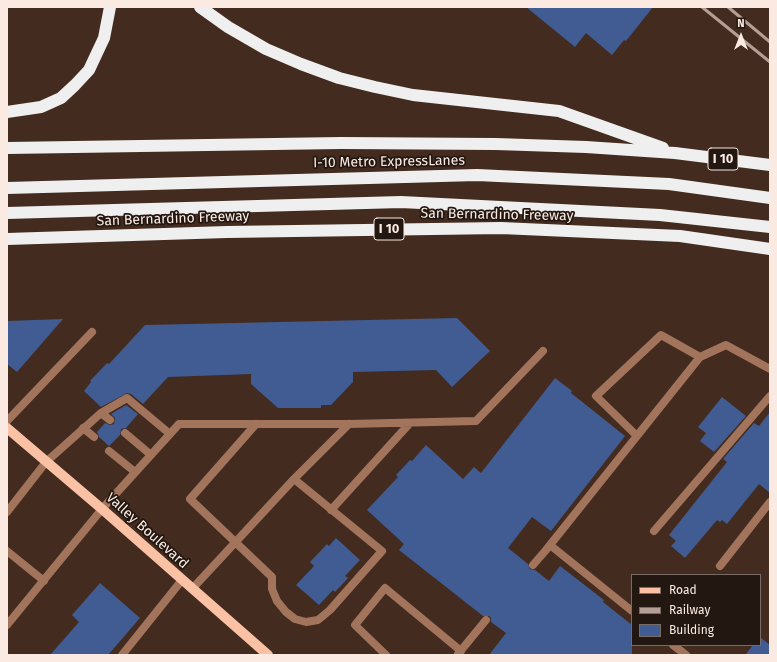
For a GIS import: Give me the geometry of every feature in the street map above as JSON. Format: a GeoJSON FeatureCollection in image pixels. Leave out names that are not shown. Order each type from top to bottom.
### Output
{"type":"FeatureCollection","features":[{"type":"Feature","properties":{"kind":"highway"},"geometry":{"type":"LineString","coordinates":[[7,112],[42,106],[61,98],[75,85],[89,70],[104,38],[110,7]]}},
{"type":"Feature","properties":{"kind":"highway"},"geometry":{"type":"LineString","coordinates":[[200,7],[228,27],[266,49],[338,78],[413,94],[559,110],[675,153]]}},
{"type":"Feature","properties":{"kind":"highway","name":"I 10"},"geometry":{"type":"LineString","coordinates":[[7,148],[348,143],[496,144],[586,147],[675,153],[770,165]]}},
{"type":"Feature","properties":{"kind":"highway","name":"I-10 Metro ExpressLanes"},"geometry":{"type":"LineString","coordinates":[[7,188],[477,174],[669,184],[770,198]]}},
{"type":"Feature","properties":{"kind":"highway"},"geometry":{"type":"LineString","coordinates":[[7,214],[401,202],[660,214],[770,227]]}},
{"type":"Feature","properties":{"kind":"highway","name":"San Bernardino Freeway"},"geometry":{"type":"LineString","coordinates":[[7,239],[227,232],[501,228],[680,236],[770,249]]}},
{"type":"Feature","properties":{"kind":"main road","name":"Valley Boulevard"},"geometry":{"type":"LineString","coordinates":[[8,429],[102,509],[268,655]]}},
{"type":"Feature","properties":{"kind":"lane"},"geometry":{"type":"LineString","coordinates":[[8,429],[92,332]]}},
{"type":"Feature","properties":{"kind":"lane"},"geometry":{"type":"LineString","coordinates":[[637,436],[596,396],[660,335],[700,357]]}},
{"type":"Feature","properties":{"kind":"lane"},"geometry":{"type":"LineString","coordinates":[[533,565],[700,357],[726,345],[770,369]]}},
{"type":"Feature","properties":{"kind":"lane"},"geometry":{"type":"LineString","coordinates":[[7,624],[102,509],[179,424],[349,424],[476,421],[543,351]]}},
{"type":"Feature","properties":{"kind":"lane"},"geometry":{"type":"LineString","coordinates":[[654,531],[770,396]]}},
{"type":"Feature","properties":{"kind":"lane"},"geometry":{"type":"LineString","coordinates":[[7,512],[46,462],[101,413],[127,398],[170,434]]}},
{"type":"Feature","properties":{"kind":"lane"},"geometry":{"type":"LineString","coordinates":[[101,413],[110,420]]}},
{"type":"Feature","properties":{"kind":"lane"},"geometry":{"type":"LineString","coordinates":[[331,510],[410,423]]}},
{"type":"Feature","properties":{"kind":"lane"},"geometry":{"type":"LineString","coordinates":[[256,424],[190,498],[272,577],[272,589],[277,601],[286,612],[295,619],[306,622],[318,620],[330,610],[382,551],[294,479]]}},
{"type":"Feature","properties":{"kind":"lane"},"geometry":{"type":"LineString","coordinates":[[192,589],[294,479],[349,424]]}},
{"type":"Feature","properties":{"kind":"lane"},"geometry":{"type":"LineString","coordinates":[[83,428],[94,437]]}},
{"type":"Feature","properties":{"kind":"lane"},"geometry":{"type":"LineString","coordinates":[[125,433],[151,455]]}},
{"type":"Feature","properties":{"kind":"lane"},"geometry":{"type":"LineString","coordinates":[[109,450],[136,472]]}},
{"type":"Feature","properties":{"kind":"lane"},"geometry":{"type":"LineString","coordinates":[[720,566],[770,502]]}},
{"type":"Feature","properties":{"kind":"lane"},"geometry":{"type":"LineString","coordinates":[[550,544],[631,610]]}},
{"type":"Feature","properties":{"kind":"lane"},"geometry":{"type":"LineString","coordinates":[[7,551],[44,581]]}},
{"type":"Feature","properties":{"kind":"lane"},"geometry":{"type":"LineString","coordinates":[[122,655],[182,580]]}},
{"type":"Feature","properties":{"kind":"lane"},"geometry":{"type":"LineString","coordinates":[[386,655],[355,625],[385,588],[459,653],[486,620]]}},
{"type":"Feature","properties":{"kind":"lane"},"geometry":{"type":"LineString","coordinates":[[675,646],[686,655]]}},
{"type":"Feature","properties":{"kind":"building"},"geometry":{"type":"Polygon","coordinates":[[[526,7],[653,7],[626,41],[624,40],[612,55],[586,33],[575,47],[526,7]]]}},
{"type":"Feature","properties":{"kind":"building"},"geometry":{"type":"Polygon","coordinates":[[[457,318],[490,351],[452,387],[436,370],[353,372],[353,382],[331,405],[321,405],[321,408],[278,408],[251,384],[251,374],[168,377],[143,404],[131,394],[127,393],[101,407],[84,391],[91,382],[90,381],[107,363],[109,364],[145,325],[457,318]]]}},
{"type":"Feature","properties":{"kind":"building"},"geometry":{"type":"Polygon","coordinates":[[[63,319],[17,372],[7,364],[7,321],[63,319]]]}},
{"type":"Feature","properties":{"kind":"building"},"geometry":{"type":"Polygon","coordinates":[[[555,378],[572,391],[571,393],[625,436],[551,531],[532,517],[508,548],[528,564],[530,569],[535,570],[549,581],[560,566],[604,600],[603,602],[631,624],[632,655],[489,655],[506,633],[491,622],[491,618],[489,616],[483,616],[399,550],[404,544],[367,510],[398,477],[396,475],[410,460],[412,461],[426,445],[463,479],[474,467],[481,473],[555,378]]]}},
{"type":"Feature","properties":{"kind":"building"},"geometry":{"type":"Polygon","coordinates":[[[722,397],[746,416],[714,452],[700,441],[706,433],[698,427],[722,397]]]}},
{"type":"Feature","properties":{"kind":"building"},"geometry":{"type":"Polygon","coordinates":[[[126,405],[138,414],[126,428],[121,429],[120,435],[109,446],[99,437],[97,432],[105,423],[110,425],[114,424],[115,418],[111,414],[126,405]]]}},
{"type":"Feature","properties":{"kind":"building"},"geometry":{"type":"Polygon","coordinates":[[[770,412],[770,493],[759,484],[727,524],[722,520],[720,522],[717,520],[685,558],[671,546],[676,541],[669,535],[727,462],[723,459],[754,423],[759,426],[770,412]]]}},
{"type":"Feature","properties":{"kind":"building"},"geometry":{"type":"Polygon","coordinates":[[[336,538],[360,560],[345,576],[348,578],[335,592],[333,590],[319,605],[296,585],[314,566],[310,562],[327,544],[329,546],[336,538]]]}},
{"type":"Feature","properties":{"kind":"building"},"geometry":{"type":"Polygon","coordinates":[[[100,583],[140,618],[108,655],[50,655],[79,622],[72,615],[100,583]]]}},
{"type":"Feature","properties":{"kind":"building"},"geometry":{"type":"Polygon","coordinates":[[[761,638],[770,645],[770,655],[745,655],[752,646],[761,646],[761,638]]]}},
{"type":"Feature","properties":{"kind":"railway"},"geometry":{"type":"LineString","coordinates":[[702,7],[770,62]]}},
{"type":"Feature","properties":{"kind":"railway"},"geometry":{"type":"LineString","coordinates":[[728,7],[770,42]]}}]}
